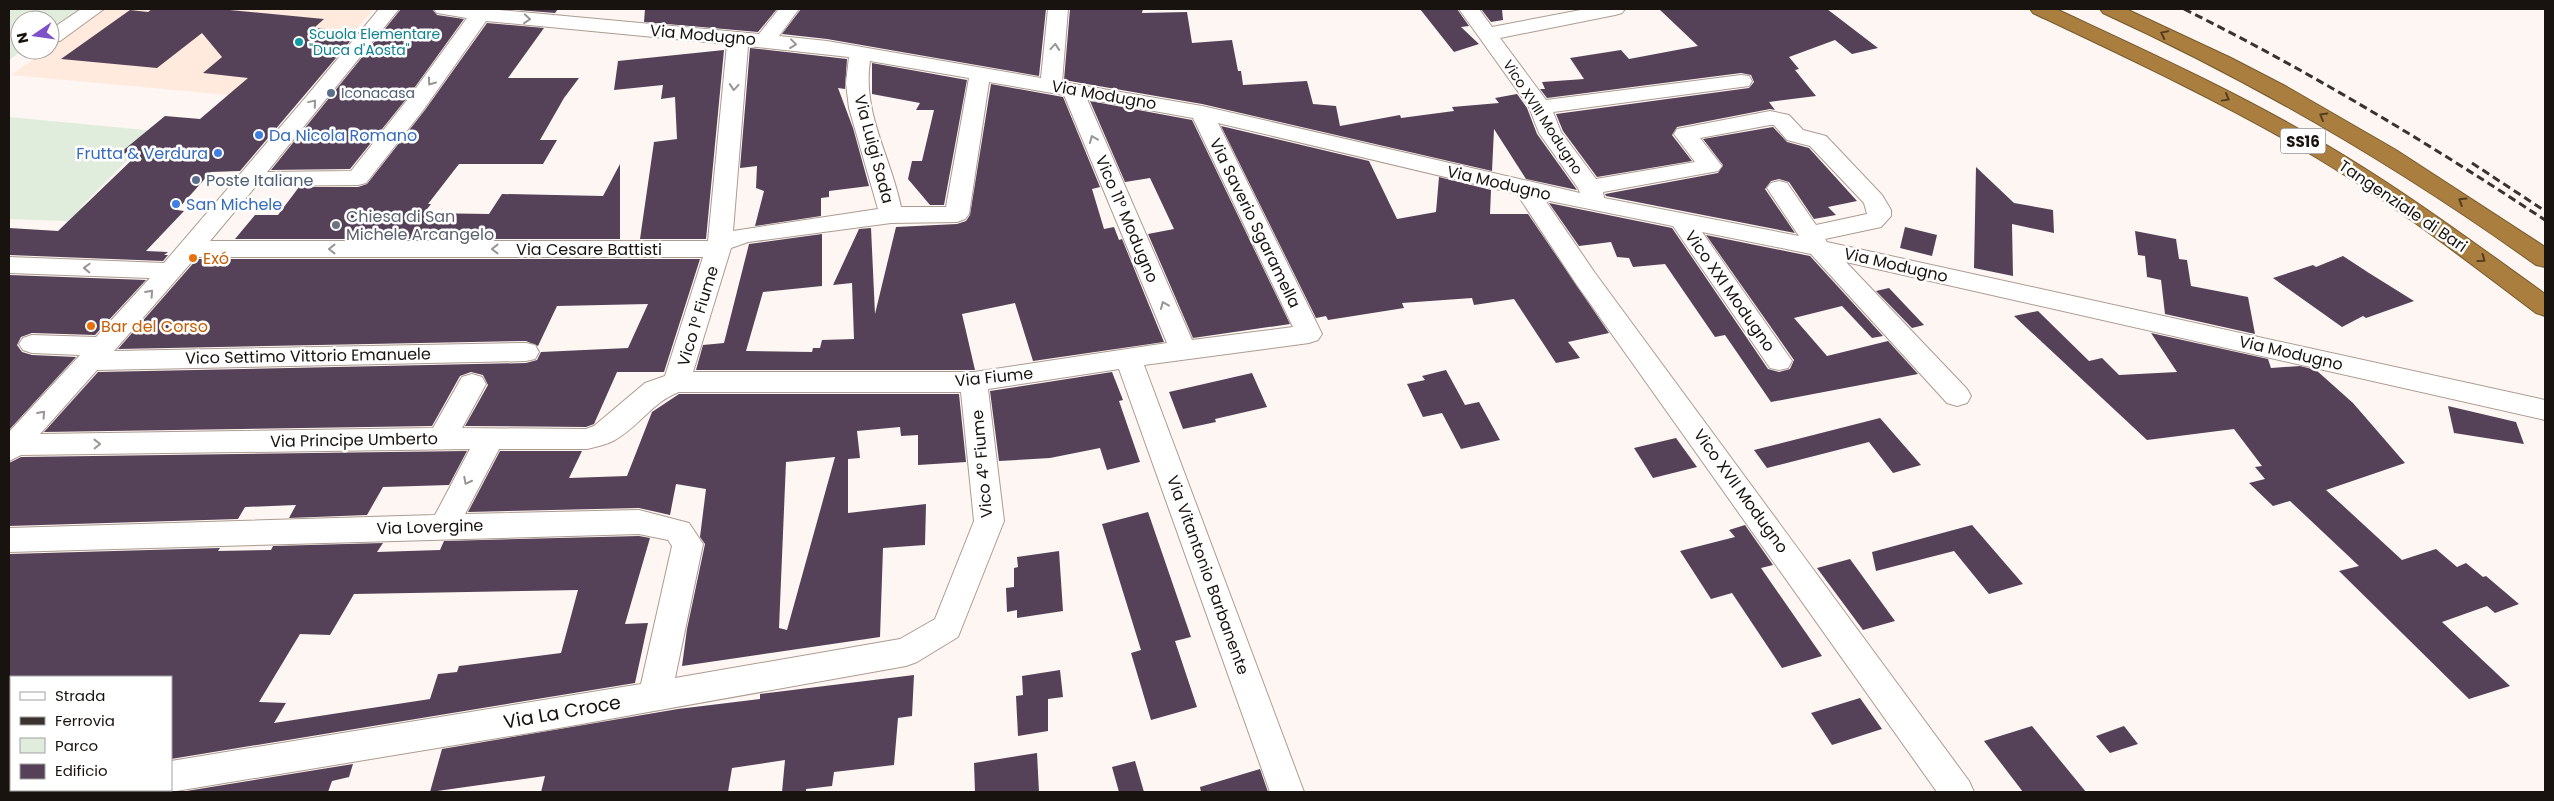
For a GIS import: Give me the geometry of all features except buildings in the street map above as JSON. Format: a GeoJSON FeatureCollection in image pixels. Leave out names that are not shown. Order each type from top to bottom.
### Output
{"type":"FeatureCollection","features":[{"type":"Feature","properties":{"kind":"highway","name":"Tangenziale di Bari"},"geometry":{"type":"LineString","coordinates":[[2040,9],[2205,86],[2316,148],[2444,232],[2545,307]]}},
{"type":"Feature","properties":{"kind":"highway","name":"Tangenziale di Bari"},"geometry":{"type":"LineString","coordinates":[[2074,9],[2220,76],[2336,141],[2460,221],[2545,282]]}},
{"type":"Feature","properties":{"kind":"highway"},"geometry":{"type":"LineString","coordinates":[[2110,9],[2236,69],[2320,114],[2468,205],[2545,259]]}},
{"type":"Feature","properties":{"kind":"street"},"geometry":{"type":"LineString","coordinates":[[60,32],[94,9]]}},
{"type":"Feature","properties":{"kind":"street"},"geometry":{"type":"LineString","coordinates":[[11,447],[171,271],[389,9]]}},
{"type":"Feature","properties":{"kind":"street"},"geometry":{"type":"LineString","coordinates":[[765,40],[789,9]]}},
{"type":"Feature","properties":{"kind":"street"},"geometry":{"type":"LineString","coordinates":[[1058,9],[1062,87]]}},
{"type":"Feature","properties":{"kind":"street","name":"Vico XVIII Modugno"},"geometry":{"type":"LineString","coordinates":[[1469,9],[1540,107],[1550,133],[1592,196]]}},
{"type":"Feature","properties":{"kind":"street"},"geometry":{"type":"LineString","coordinates":[[1488,34],[1615,9]]}},
{"type":"Feature","properties":{"kind":"street"},"geometry":{"type":"LineString","coordinates":[[248,179],[358,178],[416,104],[462,11]]}},
{"type":"Feature","properties":{"kind":"street","name":"Via Modugno"},"geometry":{"type":"LineString","coordinates":[[462,11],[765,40],[860,53],[1202,113],[1525,189],[1592,196],[1682,221],[1815,241],[2545,410]]}},
{"type":"Feature","properties":{"kind":"street","name":"Vico 1° Fiume"},"geometry":{"type":"LineString","coordinates":[[677,382],[719,246],[738,38]]}},
{"type":"Feature","properties":{"kind":"street","name":"Via Luigi Sada"},"geometry":{"type":"LineString","coordinates":[[860,53],[856,90],[867,138],[889,199],[891,215]]}},
{"type":"Feature","properties":{"kind":"street","name":"Via Cesare Battisti"},"geometry":{"type":"LineString","coordinates":[[189,249],[719,246],[745,235],[891,215],[958,214],[980,74]]}},
{"type":"Feature","properties":{"kind":"street"},"geometry":{"type":"LineString","coordinates":[[1540,107],[1741,81]]}},
{"type":"Feature","properties":{"kind":"street","name":"Vico 11° Modugno"},"geometry":{"type":"LineString","coordinates":[[1062,87],[1183,350]]}},
{"type":"Feature","properties":{"kind":"street","name":"Via Saverio Sgaramella"},"geometry":{"type":"LineString","coordinates":[[1202,113],[1309,334]]}},
{"type":"Feature","properties":{"kind":"street"},"geometry":{"type":"LineString","coordinates":[[1592,196],[1710,166],[1685,134],[1770,118],[1781,120],[1795,135],[1818,141],[1874,200],[1879,210],[1879,216],[1872,222],[1815,241]]}},
{"type":"Feature","properties":{"kind":"street"},"geometry":{"type":"LineString","coordinates":[[1779,188],[1815,241],[1957,396]]}},
{"type":"Feature","properties":{"kind":"street","name":"Vico XVII Modugno"},"geometry":{"type":"LineString","coordinates":[[1525,189],[1586,279],[1957,792]]}},
{"type":"Feature","properties":{"kind":"street","name":"Vico XXI Modugno"},"geometry":{"type":"LineString","coordinates":[[1682,221],[1779,361]]}},
{"type":"Feature","properties":{"kind":"street"},"geometry":{"type":"LineString","coordinates":[[9,266],[171,271]]}},
{"type":"Feature","properties":{"kind":"street","name":"Via Fiume"},"geometry":{"type":"LineString","coordinates":[[677,382],[974,382],[1183,350],[1309,334]]}},
{"type":"Feature","properties":{"kind":"street","name":"Vico Settimo Vittorio Emanuele"},"geometry":{"type":"LineString","coordinates":[[32,344],[96,353],[526,352]]}},
{"type":"Feature","properties":{"kind":"street","name":"Via Vitantonio Barbanente"},"geometry":{"type":"LineString","coordinates":[[1128,358],[1287,792]]}},
{"type":"Feature","properties":{"kind":"street","name":"Via Principe Umberto"},"geometry":{"type":"LineString","coordinates":[[11,447],[442,438],[587,439],[604,433],[655,390],[677,382]]}},
{"type":"Feature","properties":{"kind":"street","name":"Vico 4° Fiume"},"geometry":{"type":"LineString","coordinates":[[948,628],[989,521],[974,382]]}},
{"type":"Feature","properties":{"kind":"street"},"geometry":{"type":"LineString","coordinates":[[442,438],[472,384]]}},
{"type":"Feature","properties":{"kind":"street"},"geometry":{"type":"LineString","coordinates":[[444,526],[490,438]]}},
{"type":"Feature","properties":{"kind":"street","name":"Via Lovergine"},"geometry":{"type":"LineString","coordinates":[[9,540],[444,526],[639,522],[678,531],[688,544],[654,696]]}},
{"type":"Feature","properties":{"kind":"street","name":"Via La Croce"},"geometry":{"type":"LineString","coordinates":[[172,777],[906,652],[948,628]]}},
{"type":"Feature","properties":{"kind":"shaded area"},"geometry":{"type":"Polygon","coordinates":[[[104,9],[371,9],[372,11],[295,101],[11,75],[33,60],[60,60],[60,41],[104,9]]]}},
{"type":"Feature","properties":{"kind":"green space"},"geometry":{"type":"Polygon","coordinates":[[[9,9],[82,9],[60,24],[60,10],[10,10],[9,60],[9,9]]]}},
{"type":"Feature","properties":{"kind":"green space"},"geometry":{"type":"Polygon","coordinates":[[[9,117],[156,131],[80,208],[131,207],[78,234],[66,221],[9,219],[9,117]]]}},
{"type":"Feature","properties":{"kind":"railway"},"geometry":{"type":"LineString","coordinates":[[2184,9],[2277,57],[2368,109],[2457,163],[2545,220]]}},
{"type":"Feature","properties":{"kind":"railway"},"geometry":{"type":"LineString","coordinates":[[2472,163],[2545,211]]}},
{"type":"Feature","properties":{"kind":"place","name":"Scuola Elementare \"Duca d'Aosta\""},"geometry":{"type":"Point","coordinates":[299,42]}},
{"type":"Feature","properties":{"kind":"place","name":"Iconacasa"},"geometry":{"type":"Point","coordinates":[331,93]}},
{"type":"Feature","properties":{"kind":"place","name":"Da Nicola Romano"},"geometry":{"type":"Point","coordinates":[259,135]}},
{"type":"Feature","properties":{"kind":"place","name":"Frutta & Verdura"},"geometry":{"type":"Point","coordinates":[218,153]}},
{"type":"Feature","properties":{"kind":"place","name":"Poste Italiane"},"geometry":{"type":"Point","coordinates":[196,180]}},
{"type":"Feature","properties":{"kind":"place","name":"San Michele"},"geometry":{"type":"Point","coordinates":[176,204]}},
{"type":"Feature","properties":{"kind":"place","name":"Chiesa di San Michele Arcangelo"},"geometry":{"type":"Point","coordinates":[336,225]}},
{"type":"Feature","properties":{"kind":"place","name":"Exó"},"geometry":{"type":"Point","coordinates":[193,258]}},
{"type":"Feature","properties":{"kind":"place","name":"Bar del Corso"},"geometry":{"type":"Point","coordinates":[91,326]}}]}
